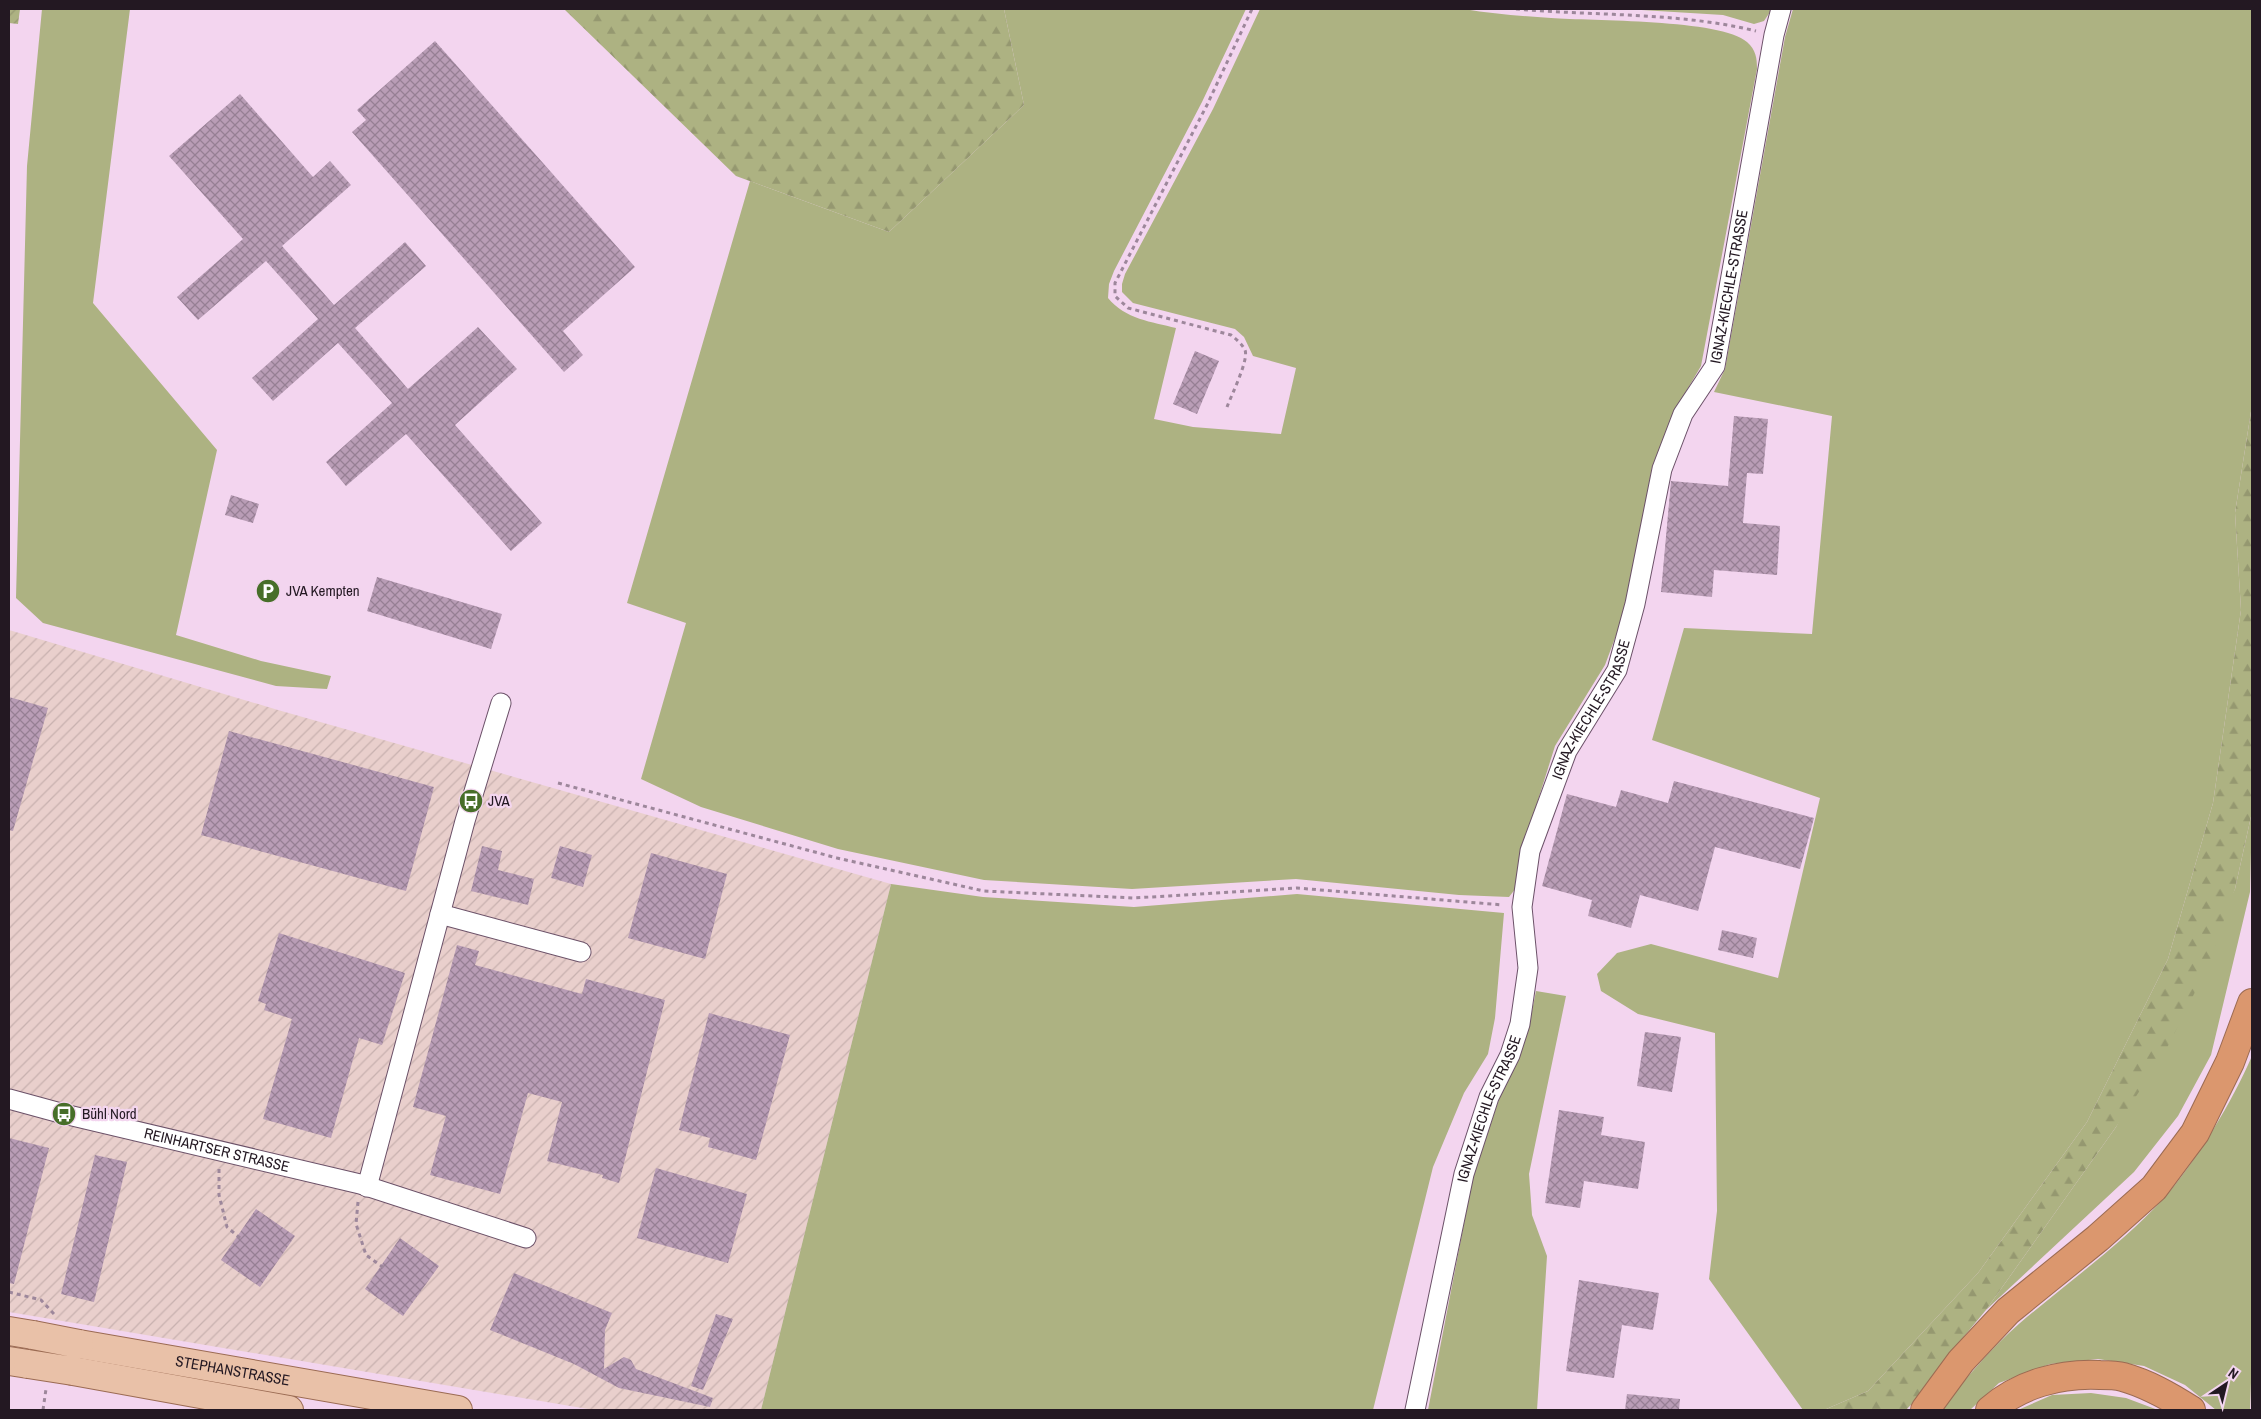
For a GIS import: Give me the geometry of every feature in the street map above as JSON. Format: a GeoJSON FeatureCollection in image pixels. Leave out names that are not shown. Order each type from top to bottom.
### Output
{"type":"FeatureCollection","features":[{"type":"Feature","properties":{"kind":"highway"},"geometry":{"type":"LineString","coordinates":[[1925,1410],[1960,1361],[2008,1311],[2098,1238],[2154,1188],[2195,1133],[2230,1062],[2252,1003]]}},
{"type":"Feature","properties":{"kind":"highway"},"geometry":{"type":"LineString","coordinates":[[1990,1410],[1998,1403],[2034,1383],[2078,1374],[2121,1376],[2164,1392],[2191,1410]]}},
{"type":"Feature","properties":{"kind":"main road","name":"STEPHANSTRASSE"},"geometry":{"type":"LineString","coordinates":[[21,1333],[458,1410]]}},
{"type":"Feature","properties":{"kind":"main road","name":"STEPHANSTRASSE"},"geometry":{"type":"LineString","coordinates":[[18,1362],[289,1410]]}},
{"type":"Feature","properties":{"kind":"street","name":"IGNAZ-KIECHLE-STRASSE"},"geometry":{"type":"LineString","coordinates":[[1415,1410],[1464,1174],[1489,1097],[1510,1055],[1520,1024],[1528,968],[1522,906],[1530,851],[1567,751],[1617,670],[1635,604],[1662,469],[1683,414],[1715,366],[1774,35],[1781,9]]}},
{"type":"Feature","properties":{"kind":"street"},"geometry":{"type":"LineString","coordinates":[[363,1186],[465,821],[501,703]]}},
{"type":"Feature","properties":{"kind":"street"},"geometry":{"type":"LineString","coordinates":[[440,914],[581,952]]}},
{"type":"Feature","properties":{"kind":"street","name":"REINHARTSER STRASSE"},"geometry":{"type":"LineString","coordinates":[[9,1099],[363,1186],[526,1238]]}},
{"type":"Feature","properties":{"kind":"path"},"geometry":{"type":"LineString","coordinates":[[1227,407],[1245,360],[1246,350],[1239,342],[1231,334],[1128,308],[1115,296],[1115,283],[1207,105],[1252,9]]}},
{"type":"Feature","properties":{"kind":"path"},"geometry":{"type":"LineString","coordinates":[[1516,9],[1678,18],[1724,23],[1774,35]]}},
{"type":"Feature","properties":{"kind":"path"},"geometry":{"type":"LineString","coordinates":[[558,783],[838,858],[984,891],[1134,898],[1297,888],[1522,906]]}},
{"type":"Feature","properties":{"kind":"path"},"geometry":{"type":"LineString","coordinates":[[218,1151],[219,1195],[227,1227],[240,1238]]}},
{"type":"Feature","properties":{"kind":"path"},"geometry":{"type":"LineString","coordinates":[[363,1186],[356,1224],[366,1255],[384,1268]]}},
{"type":"Feature","properties":{"kind":"path"},"geometry":{"type":"LineString","coordinates":[[9,1292],[41,1300]]}},
{"type":"Feature","properties":{"kind":"path"},"geometry":{"type":"LineString","coordinates":[[43,1410],[46,1389]]}},
{"type":"Feature","properties":{"kind":"shaded area"},"geometry":{"type":"Polygon","coordinates":[[[9,630],[278,710],[891,884],[761,1410],[594,1410],[9,1312],[9,630]]]}},
{"type":"Feature","properties":{"kind":"green space"},"geometry":{"type":"Polygon","coordinates":[[[9,9],[20,9],[18,24],[9,23],[9,9]]]}},
{"type":"Feature","properties":{"kind":"green space"},"geometry":{"type":"Polygon","coordinates":[[[42,9],[130,9],[93,303],[217,450],[176,635],[261,661],[331,676],[327,689],[276,686],[43,623],[16,598],[27,166],[42,9]]]}},
{"type":"Feature","properties":{"kind":"green space"},"geometry":{"type":"Polygon","coordinates":[[[564,9],[1004,9],[1024,105],[889,232],[736,176],[564,9]]]}},
{"type":"Feature","properties":{"kind":"green space"},"geometry":{"type":"Polygon","coordinates":[[[1004,9],[1246,9],[1202,102],[1114,271],[1109,284],[1108,298],[1122,311],[1139,319],[1176,328],[1154,419],[1193,427],[1281,434],[1296,368],[1253,356],[1244,337],[1235,329],[1133,303],[1122,292],[1125,274],[1213,109],[1260,9],[1464,9],[1497,14],[1540,17],[1654,22],[1711,29],[1733,34],[1747,42],[1754,51],[1757,69],[1701,366],[1674,412],[1652,467],[1628,603],[1605,665],[1555,746],[1522,851],[1516,888],[1509,897],[1459,895],[1296,879],[1132,889],[984,880],[838,849],[701,807],[641,779],[686,623],[627,603],[750,181],[889,232],[1024,105],[1004,9]]]}},
{"type":"Feature","properties":{"kind":"green space"},"geometry":{"type":"Polygon","coordinates":[[[1625,9],[1772,9],[1764,21],[1754,24],[1723,15],[1625,9]]]}},
{"type":"Feature","properties":{"kind":"green space"},"geometry":{"type":"Polygon","coordinates":[[[1793,9],[2252,9],[2252,405],[2235,513],[2241,610],[2213,803],[2168,959],[2087,1122],[1978,1273],[1868,1391],[1824,1410],[1803,1410],[1709,1279],[1717,1211],[1715,1033],[1638,1014],[1601,991],[1597,974],[1617,953],[1651,944],[1778,978],[1820,798],[1652,740],[1684,628],[1812,634],[1832,416],[1714,392],[1725,369],[1785,37],[1793,9]]]}},
{"type":"Feature","properties":{"kind":"green space"},"geometry":{"type":"Polygon","coordinates":[[[2252,405],[2252,812],[2235,889],[2208,966],[2165,1052],[2116,1127],[1986,1310],[1951,1352],[1922,1393],[1906,1410],[1824,1410],[1868,1391],[1978,1273],[2087,1122],[2168,959],[2213,803],[2241,610],[2235,513],[2252,405]]]}},
{"type":"Feature","properties":{"kind":"green space"},"geometry":{"type":"Polygon","coordinates":[[[2252,812],[2250,892],[2211,1055],[2178,1116],[2134,1172],[1986,1310],[2116,1127],[2235,889],[2252,812]]]}},
{"type":"Feature","properties":{"kind":"green space"},"geometry":{"type":"Polygon","coordinates":[[[891,884],[983,897],[1134,907],[1297,894],[1504,913],[1495,1018],[1488,1054],[1464,1093],[1433,1167],[1373,1410],[761,1410],[891,884]]]}},
{"type":"Feature","properties":{"kind":"green space"},"geometry":{"type":"Polygon","coordinates":[[[1536,991],[1566,996],[1529,1174],[1532,1215],[1547,1256],[1537,1410],[1428,1410],[1473,1177],[1498,1102],[1529,1026],[1536,991]]]}},
{"type":"Feature","properties":{"kind":"green space"},"geometry":{"type":"Polygon","coordinates":[[[2252,1056],[2252,1355],[2250,1410],[2216,1410],[2185,1385],[2144,1366],[2098,1359],[2050,1364],[1999,1383],[1970,1410],[1941,1410],[1998,1343],[2130,1232],[2164,1198],[2189,1166],[2213,1130],[2252,1056]]]}},
{"type":"Feature","properties":{"kind":"green space"},"geometry":{"type":"Polygon","coordinates":[[[2091,1393],[2126,1398],[2158,1410],[2018,1410],[2052,1395],[2091,1393]]]}},
{"type":"Feature","properties":{"kind":"building"},"geometry":{"type":"Polygon","coordinates":[[[435,41],[635,267],[563,331],[583,355],[564,372],[352,132],[366,120],[357,110],[435,41]]]}},
{"type":"Feature","properties":{"kind":"building"},"geometry":{"type":"Polygon","coordinates":[[[240,94],[313,177],[330,161],[351,185],[282,246],[334,305],[405,242],[426,266],[355,328],[408,389],[478,327],[517,369],[455,425],[542,523],[511,551],[406,434],[346,486],[326,462],[392,403],[338,343],[273,401],[252,378],[318,319],[266,261],[198,320],[177,297],[243,239],[169,156],[240,94]]]}},
{"type":"Feature","properties":{"kind":"building"},"geometry":{"type":"Polygon","coordinates":[[[1195,351],[1219,361],[1197,414],[1173,404],[1195,351]]]}},
{"type":"Feature","properties":{"kind":"building"},"geometry":{"type":"Polygon","coordinates":[[[1734,416],[1768,419],[1763,474],[1747,473],[1743,523],[1780,526],[1777,575],[1714,570],[1712,597],[1661,592],[1671,481],[1728,486],[1734,416]]]}},
{"type":"Feature","properties":{"kind":"building"},"geometry":{"type":"Polygon","coordinates":[[[231,495],[259,504],[253,523],[225,515],[231,495]]]}},
{"type":"Feature","properties":{"kind":"building"},"geometry":{"type":"Polygon","coordinates":[[[377,577],[502,614],[491,649],[367,611],[377,577]]]}},
{"type":"Feature","properties":{"kind":"building"},"geometry":{"type":"Polygon","coordinates":[[[9,697],[48,708],[13,831],[9,830],[9,697]]]}},
{"type":"Feature","properties":{"kind":"building"},"geometry":{"type":"Polygon","coordinates":[[[229,731],[434,787],[406,891],[201,835],[229,731]]]}},
{"type":"Feature","properties":{"kind":"building"},"geometry":{"type":"Polygon","coordinates":[[[1674,781],[1814,818],[1800,869],[1715,847],[1698,911],[1640,895],[1631,928],[1588,916],[1592,900],[1542,886],[1567,794],[1616,807],[1621,790],[1668,803],[1674,781]]]}},
{"type":"Feature","properties":{"kind":"building"},"geometry":{"type":"Polygon","coordinates":[[[482,846],[502,851],[498,870],[534,879],[528,905],[471,891],[482,846]]]}},
{"type":"Feature","properties":{"kind":"building"},"geometry":{"type":"Polygon","coordinates":[[[560,846],[592,855],[583,887],[551,878],[560,846]]]}},
{"type":"Feature","properties":{"kind":"building"},"geometry":{"type":"Polygon","coordinates":[[[651,853],[727,874],[705,959],[628,938],[651,853]]]}},
{"type":"Feature","properties":{"kind":"building"},"geometry":{"type":"Polygon","coordinates":[[[1722,930],[1757,938],[1753,958],[1718,950],[1722,930]]]}},
{"type":"Feature","properties":{"kind":"building"},"geometry":{"type":"Polygon","coordinates":[[[279,933],[405,973],[382,1045],[359,1038],[331,1138],[263,1119],[292,1019],[264,1010],[266,1004],[258,1001],[279,933]]]}},
{"type":"Feature","properties":{"kind":"building"},"geometry":{"type":"Polygon","coordinates":[[[457,945],[479,951],[475,965],[582,994],[586,979],[665,1000],[619,1183],[602,1178],[603,1175],[547,1161],[562,1102],[528,1093],[500,1194],[430,1175],[446,1116],[413,1107],[457,945]]]}},
{"type":"Feature","properties":{"kind":"building"},"geometry":{"type":"Polygon","coordinates":[[[709,1013],[790,1035],[756,1160],[708,1147],[710,1138],[679,1130],[709,1013]]]}},
{"type":"Feature","properties":{"kind":"building"},"geometry":{"type":"Polygon","coordinates":[[[1645,1032],[1681,1037],[1672,1092],[1637,1086],[1645,1032]]]}},
{"type":"Feature","properties":{"kind":"building"},"geometry":{"type":"Polygon","coordinates":[[[1559,1110],[1604,1117],[1601,1135],[1645,1142],[1638,1189],[1584,1181],[1580,1208],[1545,1203],[1559,1110]]]}},
{"type":"Feature","properties":{"kind":"building"},"geometry":{"type":"Polygon","coordinates":[[[9,1138],[49,1148],[14,1284],[9,1283],[9,1138]]]}},
{"type":"Feature","properties":{"kind":"building"},"geometry":{"type":"Polygon","coordinates":[[[95,1155],[127,1162],[94,1302],[61,1294],[95,1155]]]}},
{"type":"Feature","properties":{"kind":"building"},"geometry":{"type":"Polygon","coordinates":[[[656,1168],[747,1194],[728,1263],[637,1238],[656,1168]]]}},
{"type":"Feature","properties":{"kind":"building"},"geometry":{"type":"Polygon","coordinates":[[[256,1209],[295,1236],[260,1287],[221,1260],[256,1209]]]}},
{"type":"Feature","properties":{"kind":"building"},"geometry":{"type":"Polygon","coordinates":[[[400,1238],[439,1266],[403,1316],[365,1289],[400,1238]]]}},
{"type":"Feature","properties":{"kind":"building"},"geometry":{"type":"Polygon","coordinates":[[[514,1273],[612,1313],[605,1330],[604,1369],[624,1357],[631,1360],[636,1369],[713,1398],[710,1407],[619,1388],[574,1364],[490,1330],[514,1273]]]}},
{"type":"Feature","properties":{"kind":"building"},"geometry":{"type":"Polygon","coordinates":[[[1579,1280],[1659,1293],[1653,1330],[1622,1325],[1614,1378],[1566,1371],[1579,1280]]]}},
{"type":"Feature","properties":{"kind":"building"},"geometry":{"type":"Polygon","coordinates":[[[716,1314],[733,1319],[703,1390],[691,1386],[716,1314]]]}},
{"type":"Feature","properties":{"kind":"building"},"geometry":{"type":"Polygon","coordinates":[[[1627,1394],[1680,1399],[1679,1410],[1625,1410],[1627,1394]]]}},
{"type":"Feature","properties":{"kind":"place","name":"JVA Kempten"},"geometry":{"type":"Point","coordinates":[268,591]}},
{"type":"Feature","properties":{"kind":"place","name":"JVA"},"geometry":{"type":"Point","coordinates":[471,801]}},
{"type":"Feature","properties":{"kind":"place","name":"Bühl Nord"},"geometry":{"type":"Point","coordinates":[64,1114]}}]}
